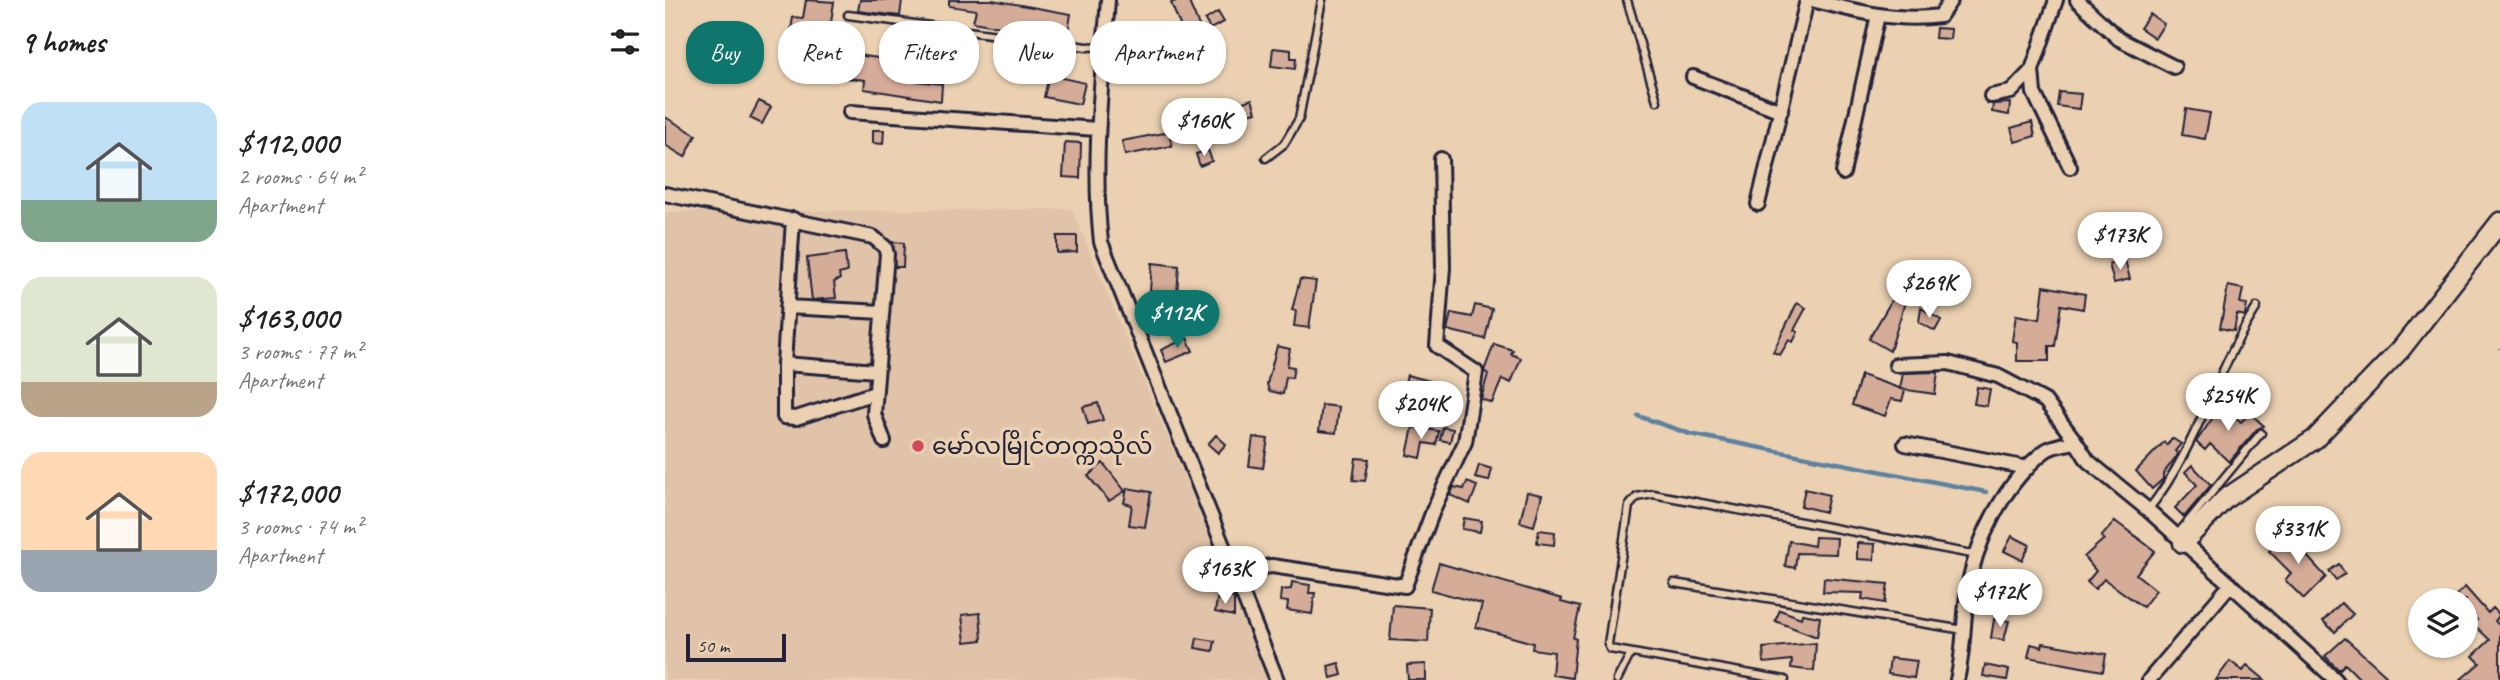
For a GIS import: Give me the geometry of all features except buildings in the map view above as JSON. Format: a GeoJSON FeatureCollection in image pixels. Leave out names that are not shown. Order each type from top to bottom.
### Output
{"type":"FeatureCollection","features":[{"type":"Feature","properties":{"kind":"street"},"geometry":{"type":"LineString","coordinates":[[1106,21],[1108,0]]}},
{"type":"Feature","properties":{"kind":"street"},"geometry":{"type":"LineString","coordinates":[[1758,204],[1809,0],[1878,15],[1918,19],[1940,16],[1951,0]]}},
{"type":"Feature","properties":{"kind":"street"},"geometry":{"type":"LineString","coordinates":[[1991,96],[2011,92],[2032,70],[2056,0]]}},
{"type":"Feature","properties":{"kind":"street"},"geometry":{"type":"LineString","coordinates":[[2077,0],[2119,39],[2174,67]]}},
{"type":"Feature","properties":{"kind":"street"},"geometry":{"type":"LineString","coordinates":[[1843,173],[1878,15]]}},
{"type":"Feature","properties":{"kind":"street"},"geometry":{"type":"LineString","coordinates":[[2032,70],[2035,93],[2070,167]]}},
{"type":"Feature","properties":{"kind":"street"},"geometry":{"type":"LineString","coordinates":[[1693,77],[1781,111]]}},
{"type":"Feature","properties":{"kind":"street"},"geometry":{"type":"LineString","coordinates":[[1101,84],[1097,129],[1097,202],[1101,242],[1277,680]]}},
{"type":"Feature","properties":{"kind":"street"},"geometry":{"type":"LineString","coordinates":[[850,112],[1097,129]]}},
{"type":"Feature","properties":{"kind":"street"},"geometry":{"type":"LineString","coordinates":[[1233,571],[1272,566],[1405,586],[1434,508],[1465,442],[1476,372],[1437,346],[1443,267],[1441,159]]}},
{"type":"Feature","properties":{"kind":"street"},"geometry":{"type":"LineString","coordinates":[[665,194],[793,219],[873,237],[880,242],[887,254],[874,414],[884,441]]}},
{"type":"Feature","properties":{"kind":"street"},"geometry":{"type":"LineString","coordinates":[[793,219],[784,363],[784,417],[787,419],[876,393]]}},
{"type":"Feature","properties":{"kind":"street"},"geometry":{"type":"LineString","coordinates":[[2179,539],[2225,499],[2315,439],[2401,349],[2500,222]]}},
{"type":"Feature","properties":{"kind":"street"},"geometry":{"type":"LineString","coordinates":[[787,307],[882,312]]}},
{"type":"Feature","properties":{"kind":"street"},"geometry":{"type":"LineString","coordinates":[[784,363],[877,371]]}},
{"type":"Feature","properties":{"kind":"street"},"geometry":{"type":"LineString","coordinates":[[1896,365],[1948,363],[1999,376],[2045,401],[2088,461],[2148,510],[2336,680]]}},
{"type":"Feature","properties":{"kind":"street"},"geometry":{"type":"LineString","coordinates":[[1957,680],[1966,630],[1967,594],[1977,555],[1994,515],[2028,468],[2047,450],[2076,442]]}},
{"type":"Feature","properties":{"kind":"street"},"geometry":{"type":"LineString","coordinates":[[1905,444],[2028,468]]}},
{"type":"Feature","properties":{"kind":"street"},"geometry":{"type":"LineString","coordinates":[[2149,680],[2231,584]]}},
{"type":"Feature","properties":{"kind":"lane"},"geometry":{"type":"LineString","coordinates":[[1266,158],[1284,144],[1299,119],[1322,0]]}},
{"type":"Feature","properties":{"kind":"lane"},"geometry":{"type":"LineString","coordinates":[[1627,0],[1657,101]]}},
{"type":"Feature","properties":{"kind":"lane"},"geometry":{"type":"LineString","coordinates":[[848,15],[1090,47]]}},
{"type":"Feature","properties":{"kind":"lane"},"geometry":{"type":"LineString","coordinates":[[2148,510],[2182,461],[2234,345],[2257,307]]}},
{"type":"Feature","properties":{"kind":"lane"},"geometry":{"type":"LineString","coordinates":[[2179,539],[2261,433]]}},
{"type":"Feature","properties":{"kind":"lane"},"geometry":{"type":"LineString","coordinates":[[1785,680],[1613,652],[1608,644],[1629,506],[1637,497],[1653,494],[1977,555]]}},
{"type":"Feature","properties":{"kind":"lane"},"geometry":{"type":"LineString","coordinates":[[1674,583],[1966,630]]}},
{"type":"Feature","properties":{"kind":"lane"},"geometry":{"type":"LineString","coordinates":[[1617,680],[1630,655]]}},
{"type":"Feature","properties":{"kind":"shaded area","name":"မော်လမြိုင်တက္ကသိုလ်"},"geometry":{"type":"Polygon","coordinates":[[[1072,209],[1269,680],[665,680],[665,212],[1072,209]]]}},
{"type":"Feature","properties":{"kind":"waterway"},"geometry":{"type":"LineString","coordinates":[[1638,416],[1690,434],[1986,492]]}},
{"type":"Feature","properties":{"kind":"place","name":"မော်လမြိုင်တက္ကသိုလ်"},"geometry":{"type":"Point","coordinates":[918,446]}}]}
